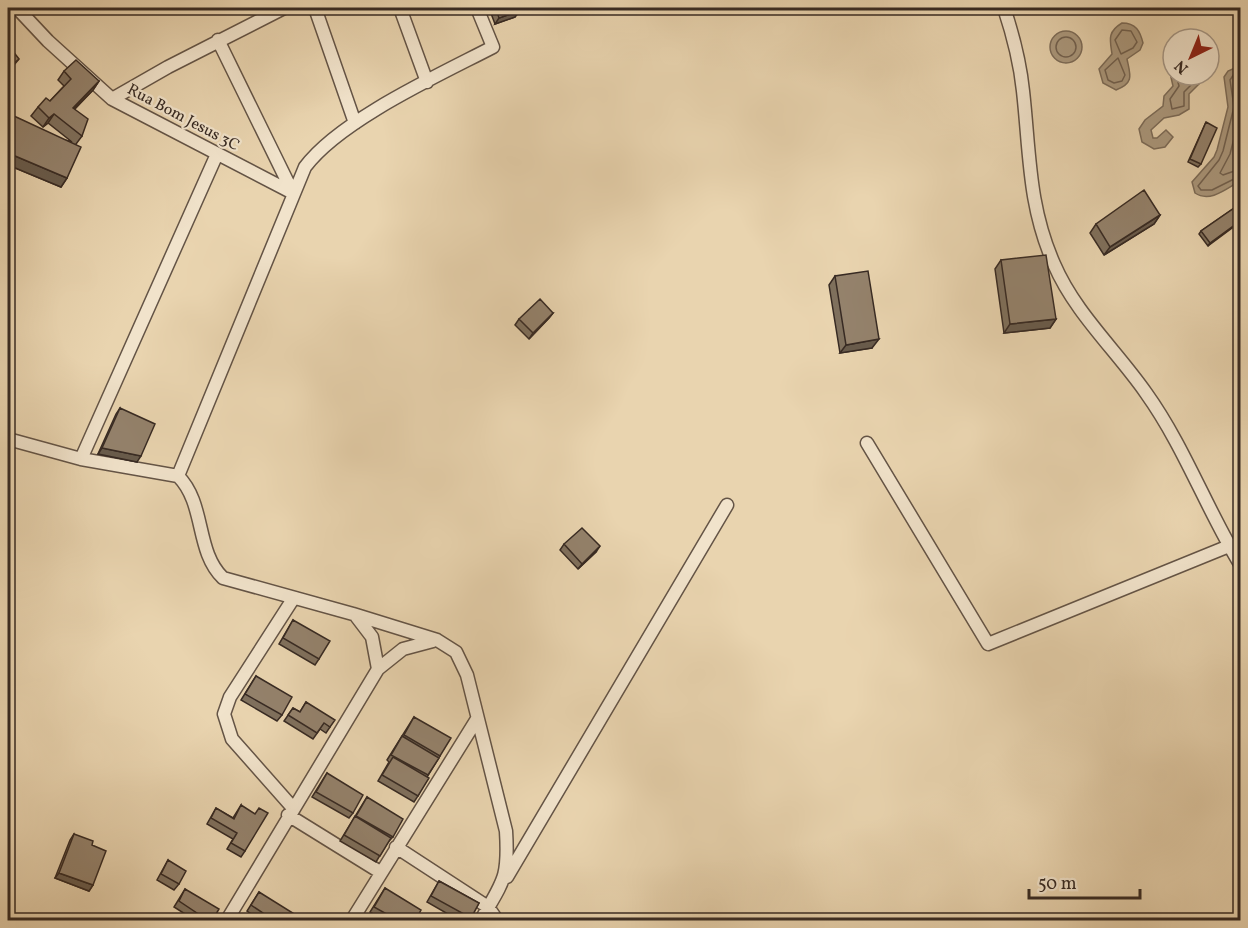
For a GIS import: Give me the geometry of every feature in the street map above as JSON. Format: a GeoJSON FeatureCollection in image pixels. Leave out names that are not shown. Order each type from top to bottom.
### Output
{"type":"FeatureCollection","features":[{"type":"Feature","properties":{"kind":"street","name":"Rua Bom Jesus 3C"},"geometry":{"type":"LineString","coordinates":[[17,8],[48,41],[112,99],[292,194]]}},
{"type":"Feature","properties":{"kind":"street"},"geometry":{"type":"LineString","coordinates":[[112,99],[218,40],[284,8]]}},
{"type":"Feature","properties":{"kind":"street"},"geometry":{"type":"LineString","coordinates":[[315,8],[355,123]]}},
{"type":"Feature","properties":{"kind":"street"},"geometry":{"type":"LineString","coordinates":[[400,8],[427,82]]}},
{"type":"Feature","properties":{"kind":"street"},"geometry":{"type":"LineString","coordinates":[[178,476],[305,167],[315,153],[355,123],[493,47],[477,8]]}},
{"type":"Feature","properties":{"kind":"street"},"geometry":{"type":"LineString","coordinates":[[1004,8],[1015,41],[1023,92],[1031,193],[1054,264],[1080,309],[1146,393],[1175,438],[1240,564]]}},
{"type":"Feature","properties":{"kind":"street"},"geometry":{"type":"LineString","coordinates":[[218,40],[292,194]]}},
{"type":"Feature","properties":{"kind":"street"},"geometry":{"type":"LineString","coordinates":[[81,459],[217,154]]}},
{"type":"Feature","properties":{"kind":"street"},"geometry":{"type":"LineString","coordinates":[[8,439],[81,459],[178,476],[195,500],[211,565],[231,582],[353,614],[437,640],[456,652],[466,675],[503,813],[507,856],[505,881]]}},
{"type":"Feature","properties":{"kind":"street"},"geometry":{"type":"LineString","coordinates":[[867,444],[988,644],[1229,546]]}},
{"type":"Feature","properties":{"kind":"street"},"geometry":{"type":"LineString","coordinates":[[481,921],[727,505]]}},
{"type":"Feature","properties":{"kind":"street"},"geometry":{"type":"LineString","coordinates":[[293,599],[230,697],[224,714],[232,739],[290,812],[380,872]]}},
{"type":"Feature","properties":{"kind":"street"},"geometry":{"type":"LineString","coordinates":[[353,614],[365,625],[372,637],[378,669]]}},
{"type":"Feature","properties":{"kind":"street"},"geometry":{"type":"LineString","coordinates":[[227,921],[290,812],[378,669],[403,649],[437,640]]}},
{"type":"Feature","properties":{"kind":"street"},"geometry":{"type":"LineString","coordinates":[[352,921],[380,872],[477,719]]}},
{"type":"Feature","properties":{"kind":"street"},"geometry":{"type":"LineString","coordinates":[[396,848],[488,907],[497,921]]}},
{"type":"Feature","properties":{"kind":"water"},"geometry":{"type":"Polygon","coordinates":[[[1122,23],[1131,24],[1137,28],[1143,43],[1140,50],[1127,59],[1129,81],[1116,90],[1103,83],[1099,69],[1112,54],[1110,40],[1112,33],[1122,23]]]}},
{"type":"Feature","properties":{"kind":"water"},"geometry":{"type":"Polygon","coordinates":[[[1066,31],[1077,36],[1082,47],[1077,58],[1066,63],[1055,58],[1050,47],[1055,36],[1066,31]]]}},
{"type":"Feature","properties":{"kind":"water"},"geometry":{"type":"Polygon","coordinates":[[[1240,68],[1240,181],[1218,194],[1201,196],[1195,193],[1192,182],[1214,157],[1217,150],[1228,107],[1224,77],[1228,71],[1240,68]]]}},
{"type":"Feature","properties":{"kind":"water"},"geometry":{"type":"Polygon","coordinates":[[[1172,87],[1196,87],[1189,94],[1189,109],[1179,115],[1164,118],[1151,130],[1153,138],[1157,138],[1166,130],[1173,137],[1165,147],[1154,149],[1142,142],[1139,129],[1145,120],[1163,106],[1164,96],[1172,87]]]}},
{"type":"Feature","properties":{"kind":"building"},"geometry":{"type":"Polygon","coordinates":[[[496,8],[518,8],[520,11],[499,18],[496,8]]]}},
{"type":"Feature","properties":{"kind":"building"},"geometry":{"type":"Polygon","coordinates":[[[8,45],[19,59],[8,68],[8,45]]]}},
{"type":"Feature","properties":{"kind":"building"},"geometry":{"type":"Polygon","coordinates":[[[76,60],[99,81],[73,108],[88,119],[82,136],[54,114],[49,118],[38,107],[46,98],[50,101],[71,79],[64,71],[76,60]]]}},
{"type":"Feature","properties":{"kind":"building"},"geometry":{"type":"Polygon","coordinates":[[[14,116],[81,147],[67,178],[8,153],[8,124],[14,116]]]}},
{"type":"Feature","properties":{"kind":"building"},"geometry":{"type":"Polygon","coordinates":[[[1206,122],[1217,128],[1201,164],[1190,159],[1206,122]]]}},
{"type":"Feature","properties":{"kind":"building"},"geometry":{"type":"Polygon","coordinates":[[[1144,190],[1160,215],[1110,247],[1096,224],[1144,190]]]}},
{"type":"Feature","properties":{"kind":"building"},"geometry":{"type":"Polygon","coordinates":[[[1240,204],[1240,221],[1210,243],[1201,231],[1240,204]]]}},
{"type":"Feature","properties":{"kind":"building"},"geometry":{"type":"Polygon","coordinates":[[[1046,255],[1056,319],[1010,324],[1001,260],[1046,255]]]}},
{"type":"Feature","properties":{"kind":"building"},"geometry":{"type":"Polygon","coordinates":[[[868,271],[879,339],[846,345],[835,276],[868,271]]]}},
{"type":"Feature","properties":{"kind":"building"},"geometry":{"type":"Polygon","coordinates":[[[540,299],[553,313],[533,333],[519,319],[540,299]]]}},
{"type":"Feature","properties":{"kind":"building"},"geometry":{"type":"Polygon","coordinates":[[[120,408],[155,424],[141,456],[102,448],[120,408]]]}},
{"type":"Feature","properties":{"kind":"building"},"geometry":{"type":"Polygon","coordinates":[[[582,528],[600,546],[582,564],[564,544],[582,528]]]}},
{"type":"Feature","properties":{"kind":"building"},"geometry":{"type":"Polygon","coordinates":[[[293,620],[330,641],[319,659],[283,638],[293,620]]]}},
{"type":"Feature","properties":{"kind":"building"},"geometry":{"type":"Polygon","coordinates":[[[256,676],[292,697],[282,715],[245,694],[256,676]]]}},
{"type":"Feature","properties":{"kind":"building"},"geometry":{"type":"Polygon","coordinates":[[[306,702],[335,720],[330,727],[324,723],[317,733],[288,715],[293,708],[300,712],[306,702]]]}},
{"type":"Feature","properties":{"kind":"building"},"geometry":{"type":"Polygon","coordinates":[[[414,717],[451,738],[440,756],[404,735],[414,717]]]}},
{"type":"Feature","properties":{"kind":"building"},"geometry":{"type":"Polygon","coordinates":[[[402,736],[439,758],[428,775],[391,755],[402,736]]]}},
{"type":"Feature","properties":{"kind":"building"},"geometry":{"type":"Polygon","coordinates":[[[393,757],[429,778],[418,796],[382,775],[393,757]]]}},
{"type":"Feature","properties":{"kind":"building"},"geometry":{"type":"Polygon","coordinates":[[[327,773],[363,795],[353,813],[316,792],[327,773]]]}},
{"type":"Feature","properties":{"kind":"building"},"geometry":{"type":"Polygon","coordinates":[[[367,797],[403,819],[393,837],[356,816],[367,797]]]}},
{"type":"Feature","properties":{"kind":"building"},"geometry":{"type":"Polygon","coordinates":[[[241,805],[255,814],[259,808],[268,813],[245,851],[231,843],[237,833],[211,818],[216,808],[234,819],[241,805]]]}},
{"type":"Feature","properties":{"kind":"building"},"geometry":{"type":"Polygon","coordinates":[[[355,816],[391,838],[380,856],[344,835],[355,816]]]}},
{"type":"Feature","properties":{"kind":"building"},"geometry":{"type":"Polygon","coordinates":[[[74,834],[93,841],[92,845],[106,851],[93,885],[59,873],[74,834]]]}},
{"type":"Feature","properties":{"kind":"building"},"geometry":{"type":"Polygon","coordinates":[[[168,860],[186,871],[179,884],[161,874],[168,860]]]}},
{"type":"Feature","properties":{"kind":"building"},"geometry":{"type":"Polygon","coordinates":[[[439,881],[479,903],[471,918],[431,896],[439,881]]]}},
{"type":"Feature","properties":{"kind":"building"},"geometry":{"type":"Polygon","coordinates":[[[385,888],[421,910],[415,921],[399,921],[374,907],[385,888]]]}},
{"type":"Feature","properties":{"kind":"building"},"geometry":{"type":"Polygon","coordinates":[[[185,889],[219,909],[212,921],[179,901],[185,889]]]}},
{"type":"Feature","properties":{"kind":"building"},"geometry":{"type":"Polygon","coordinates":[[[259,892],[296,915],[293,921],[275,921],[251,905],[259,892]]]}}]}
